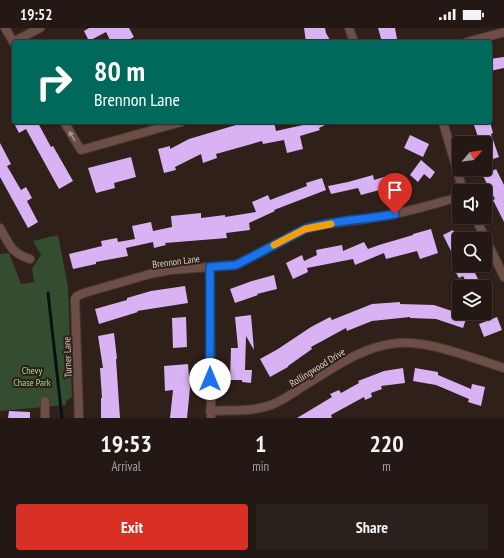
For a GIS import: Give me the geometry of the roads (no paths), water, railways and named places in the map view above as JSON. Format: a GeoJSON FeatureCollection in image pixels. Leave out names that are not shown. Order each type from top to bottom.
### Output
{"type":"FeatureCollection","features":[{"type":"Feature","properties":{"kind":"street"},"geometry":{"type":"LineString","coordinates":[[5,28],[13,40]]}},
{"type":"Feature","properties":{"kind":"street"},"geometry":{"type":"LineString","coordinates":[[18,40],[40,28]]}},
{"type":"Feature","properties":{"kind":"street"},"geometry":{"type":"LineString","coordinates":[[349,28],[353,40]]}},
{"type":"Feature","properties":{"kind":"street"},"geometry":{"type":"LineString","coordinates":[[474,40],[504,32]]}},
{"type":"Feature","properties":{"kind":"street"},"geometry":{"type":"LineString","coordinates":[[65,124],[81,150],[174,124]]}},
{"type":"Feature","properties":{"kind":"street"},"geometry":{"type":"LineString","coordinates":[[444,124],[462,184]]}},
{"type":"Feature","properties":{"kind":"street","name":"Brennon Lane"},"geometry":{"type":"LineString","coordinates":[[77,296],[150,274],[170,270],[236,265],[305,229],[316,226],[371,219],[452,199]]}},
{"type":"Feature","properties":{"kind":"street"},"geometry":{"type":"LineString","coordinates":[[478,224],[504,277]]}},
{"type":"Feature","properties":{"kind":"street"},"geometry":{"type":"LineString","coordinates":[[0,228],[18,255],[30,259]]}},
{"type":"Feature","properties":{"kind":"street"},"geometry":{"type":"LineString","coordinates":[[210,267],[210,414]]}},
{"type":"Feature","properties":{"kind":"street","name":"Turner Lane"},"geometry":{"type":"LineString","coordinates":[[77,296],[75,300],[79,418]]}},
{"type":"Feature","properties":{"kind":"street","name":"Rollingwood Drive"},"geometry":{"type":"LineString","coordinates":[[210,414],[253,410],[270,406],[284,399],[349,358],[382,346],[397,343],[409,343],[442,349],[504,368]]}},
{"type":"Feature","properties":{"kind":"street"},"geometry":{"type":"LineString","coordinates":[[44,418],[45,401]]}},
{"type":"Feature","properties":{"kind":"waterway"},"geometry":{"type":"LineString","coordinates":[[48,293],[62,418]]}},
{"type":"Feature","properties":{"kind":"park label","name":"Chevy Chase Park"},"geometry":{"type":"Point","coordinates":[32,376]}}]}
